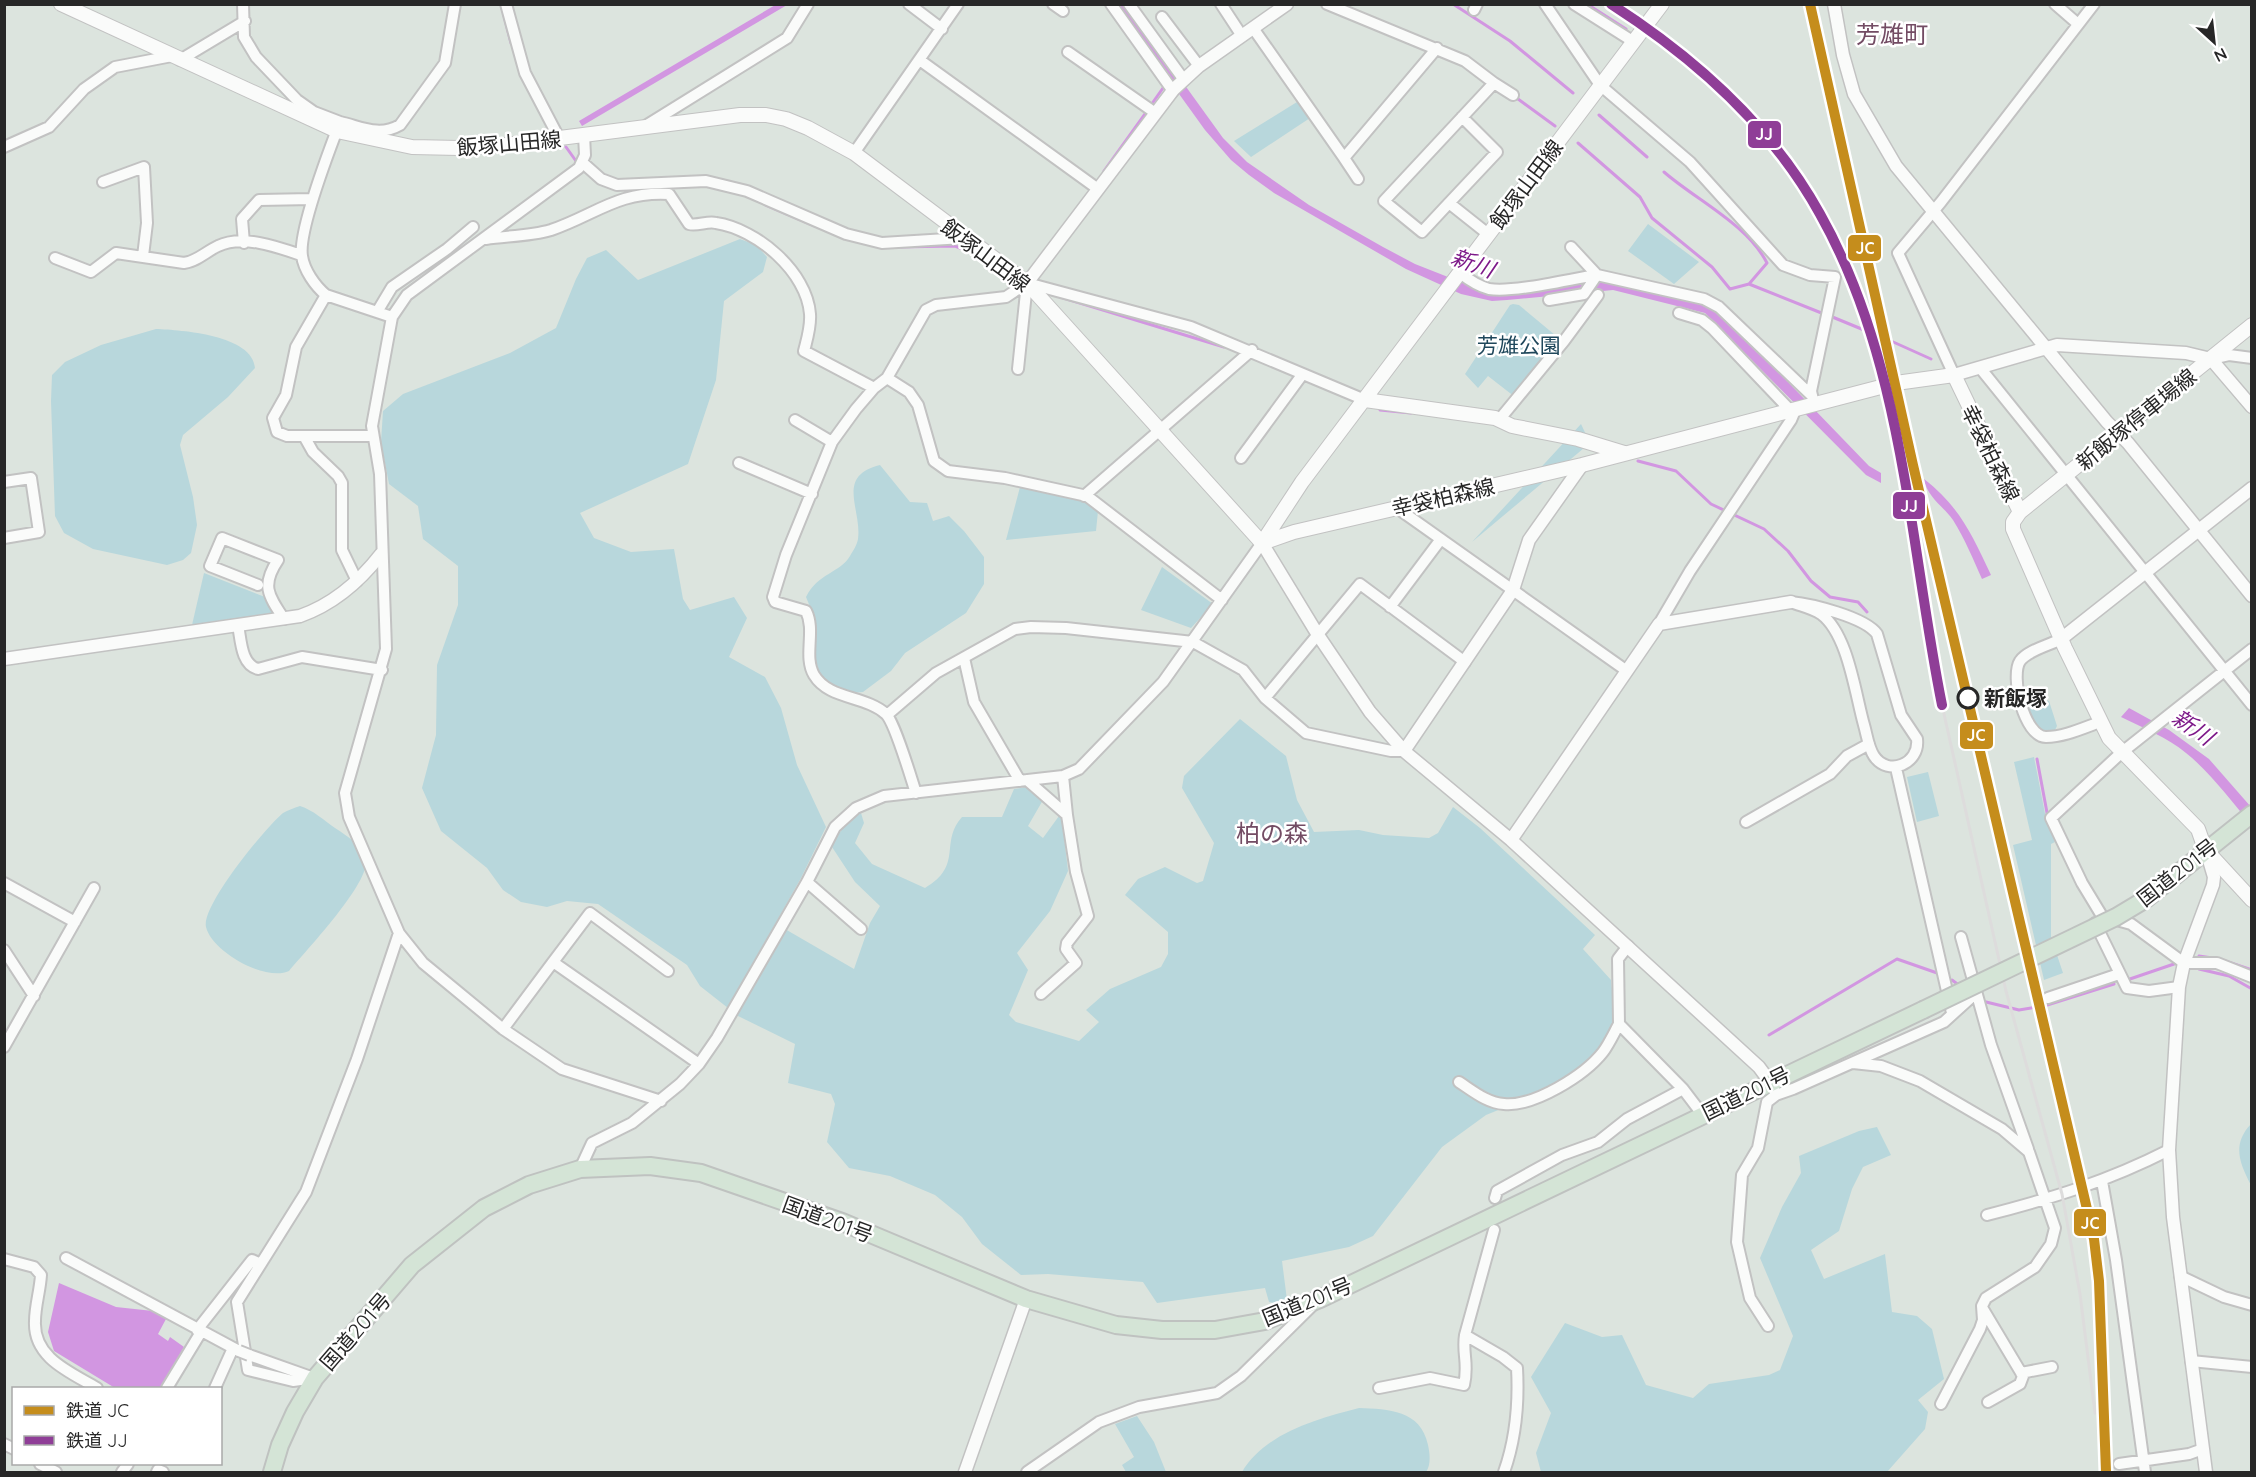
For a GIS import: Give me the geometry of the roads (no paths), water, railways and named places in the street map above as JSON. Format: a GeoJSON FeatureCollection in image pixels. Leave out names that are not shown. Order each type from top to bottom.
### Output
{"type":"FeatureCollection","features":[{"type":"Feature","properties":{"kind":"highway","name":"国道201号"},"geometry":{"type":"LineString","coordinates":[[272,1473],[280,1444],[315,1378],[412,1265],[458,1226],[484,1208],[530,1185],[579,1168],[650,1166],[672,1167],[701,1173],[842,1222],[1026,1299],[1116,1324],[1162,1330],[1215,1329],[1265,1321],[1320,1299],[1702,1114],[1773,1088],[1923,1010],[2116,917],[2146,899],[2205,849],[2249,816]]}},
{"type":"Feature","properties":{"kind":"main road","name":"飯塚山田線"},"geometry":{"type":"LineString","coordinates":[[62,4],[176,58],[380,142],[440,149],[559,138],[740,114],[766,115],[808,128],[854,153],[963,238],[1027,283],[1262,543],[1302,482],[1662,4]]}},
{"type":"Feature","properties":{"kind":"main road","name":"新飯塚停車場線"},"geometry":{"type":"LineString","coordinates":[[2020,512],[2071,480],[2119,432],[2252,325]]}},
{"type":"Feature","properties":{"kind":"main road","name":"幸袋柏森線"},"geometry":{"type":"LineString","coordinates":[[1262,543],[1294,532],[1582,465],[1793,409],[1812,401],[1902,382],[1954,375],[2020,512],[2013,522],[2015,536],[2100,722],[2121,753],[2198,829],[2205,849],[2252,900]]}},
{"type":"Feature","properties":{"kind":"main road"},"geometry":{"type":"LineString","coordinates":[[1365,400],[1499,420],[1512,426],[1578,439],[1624,453]]}},
{"type":"Feature","properties":{"kind":"street"},"geometry":{"type":"LineString","coordinates":[[243,4],[244,37],[248,46],[297,100],[338,126],[378,132],[389,131],[400,125],[445,63],[455,4]]}},
{"type":"Feature","properties":{"kind":"street"},"geometry":{"type":"LineString","coordinates":[[506,4],[525,73],[559,138]]}},
{"type":"Feature","properties":{"kind":"street"},"geometry":{"type":"LineString","coordinates":[[647,125],[787,38],[808,4]]}},
{"type":"Feature","properties":{"kind":"street"},"geometry":{"type":"LineString","coordinates":[[909,4],[942,29]]}},
{"type":"Feature","properties":{"kind":"street"},"geometry":{"type":"LineString","coordinates":[[854,153],[921,61],[958,4]]}},
{"type":"Feature","properties":{"kind":"street"},"geometry":{"type":"LineString","coordinates":[[1053,4],[1063,11]]}},
{"type":"Feature","properties":{"kind":"street"},"geometry":{"type":"LineString","coordinates":[[1111,4],[1178,85]]}},
{"type":"Feature","properties":{"kind":"street"},"geometry":{"type":"LineString","coordinates":[[1130,4],[1178,85]]}},
{"type":"Feature","properties":{"kind":"street"},"geometry":{"type":"LineString","coordinates":[[1221,4],[1242,36]]}},
{"type":"Feature","properties":{"kind":"street"},"geometry":{"type":"LineString","coordinates":[[916,792],[887,715],[858,698],[831,691],[821,684],[810,666],[811,621],[806,611],[775,602],[773,597],[786,555],[813,494],[832,442],[874,388],[887,378],[929,307],[1006,297],[1027,283],[1154,112],[1178,85],[1199,66],[1287,4]]}},
{"type":"Feature","properties":{"kind":"street"},"geometry":{"type":"LineString","coordinates":[[1327,4],[1465,61],[1513,95]]}},
{"type":"Feature","properties":{"kind":"street"},"geometry":{"type":"LineString","coordinates":[[1545,4],[1600,85],[1689,162],[1783,265],[1810,275],[1835,277],[1812,401]]}},
{"type":"Feature","properties":{"kind":"street"},"geometry":{"type":"LineString","coordinates":[[1574,4],[1634,42]]}},
{"type":"Feature","properties":{"kind":"street"},"geometry":{"type":"LineString","coordinates":[[1834,4],[1843,55],[1854,94],[1896,166],[2119,432],[2252,596]]}},
{"type":"Feature","properties":{"kind":"street"},"geometry":{"type":"LineString","coordinates":[[2055,4],[2078,24]]}},
{"type":"Feature","properties":{"kind":"street"},"geometry":{"type":"LineString","coordinates":[[2094,4],[1934,211],[1898,253],[1954,375],[2057,345],[2186,353],[2211,359],[2229,355],[2252,358]]}},
{"type":"Feature","properties":{"kind":"street"},"geometry":{"type":"LineString","coordinates":[[1162,17],[1199,66]]}},
{"type":"Feature","properties":{"kind":"street"},"geometry":{"type":"LineString","coordinates":[[4,147],[50,127],[84,89],[115,67],[176,58],[245,21]]}},
{"type":"Feature","properties":{"kind":"street"},"geometry":{"type":"LineString","coordinates":[[1253,28],[1358,179]]}},
{"type":"Feature","properties":{"kind":"street"},"geometry":{"type":"LineString","coordinates":[[1344,158],[1437,48]]}},
{"type":"Feature","properties":{"kind":"street"},"geometry":{"type":"LineString","coordinates":[[1068,52],[1154,112]]}},
{"type":"Feature","properties":{"kind":"street"},"geometry":{"type":"LineString","coordinates":[[921,61],[1098,189]]}},
{"type":"Feature","properties":{"kind":"street"},"geometry":{"type":"LineString","coordinates":[[1462,117],[1497,152],[1422,232],[1384,201],[1462,117],[1494,83]]}},
{"type":"Feature","properties":{"kind":"street"},"geometry":{"type":"LineString","coordinates":[[338,126],[312,200],[301,255],[310,276],[326,295],[392,317]]}},
{"type":"Feature","properties":{"kind":"street"},"geometry":{"type":"LineString","coordinates":[[583,163],[584,135]]}},
{"type":"Feature","properties":{"kind":"street"},"geometry":{"type":"LineString","coordinates":[[583,163],[608,182],[669,194],[689,224],[715,222],[749,233],[764,242],[785,262],[802,291],[810,312],[810,327],[804,351],[874,388]]}},
{"type":"Feature","properties":{"kind":"street"},"geometry":{"type":"LineString","coordinates":[[583,163],[507,220],[486,239],[407,295],[392,317],[372,426],[380,474],[386,649],[382,670],[359,740],[345,794],[349,817],[399,933],[423,963],[503,1029],[562,1069],[661,1101]]}},
{"type":"Feature","properties":{"kind":"street"},"geometry":{"type":"LineString","coordinates":[[103,182],[144,167],[147,223],[143,256]]}},
{"type":"Feature","properties":{"kind":"street"},"geometry":{"type":"LineString","coordinates":[[486,239],[550,230],[609,202],[647,188],[706,181],[747,191],[846,234],[882,243],[963,238]]}},
{"type":"Feature","properties":{"kind":"street"},"geometry":{"type":"LineString","coordinates":[[244,243],[242,219],[259,200],[312,200]]}},
{"type":"Feature","properties":{"kind":"street"},"geometry":{"type":"LineString","coordinates":[[1449,202],[1488,234]]}},
{"type":"Feature","properties":{"kind":"street"},"geometry":{"type":"LineString","coordinates":[[377,312],[392,287],[447,249],[473,227]]}},
{"type":"Feature","properties":{"kind":"street"},"geometry":{"type":"LineString","coordinates":[[55,258],[91,272],[116,253],[184,263],[195,261],[219,245],[244,243],[273,245],[301,255]]}},
{"type":"Feature","properties":{"kind":"street"},"geometry":{"type":"LineString","coordinates":[[1571,247],[1596,277]]}},
{"type":"Feature","properties":{"kind":"street"},"geometry":{"type":"LineString","coordinates":[[1454,280],[1498,289],[1596,277],[1712,302],[1812,401]]}},
{"type":"Feature","properties":{"kind":"street"},"geometry":{"type":"LineString","coordinates":[[1549,300],[1585,292],[1596,277]]}},
{"type":"Feature","properties":{"kind":"street"},"geometry":{"type":"LineString","coordinates":[[1027,283],[1191,327],[1299,378],[1365,400]]}},
{"type":"Feature","properties":{"kind":"street"},"geometry":{"type":"LineString","coordinates":[[1018,369],[1027,283]]}},
{"type":"Feature","properties":{"kind":"street"},"geometry":{"type":"LineString","coordinates":[[326,295],[296,346],[286,395],[276,409],[273,418],[277,432],[281,435],[304,436],[372,436]]}},
{"type":"Feature","properties":{"kind":"street"},"geometry":{"type":"LineString","coordinates":[[1499,420],[1564,341],[1598,295]]}},
{"type":"Feature","properties":{"kind":"street"},"geometry":{"type":"LineString","coordinates":[[1511,840],[1659,624],[1729,512],[1791,420],[1793,409],[1712,328],[1702,320],[1679,313]]}},
{"type":"Feature","properties":{"kind":"street"},"geometry":{"type":"LineString","coordinates":[[1084,496],[1248,354]]}},
{"type":"Feature","properties":{"kind":"street"},"geometry":{"type":"LineString","coordinates":[[2211,359],[2252,407]]}},
{"type":"Feature","properties":{"kind":"street"},"geometry":{"type":"LineString","coordinates":[[1981,369],[2252,705]]}},
{"type":"Feature","properties":{"kind":"street"},"geometry":{"type":"LineString","coordinates":[[887,378],[909,392],[918,405],[934,460],[940,466],[948,471],[1005,478],[1084,496],[1222,600]]}},
{"type":"Feature","properties":{"kind":"street"},"geometry":{"type":"LineString","coordinates":[[1241,458],[1299,378]]}},
{"type":"Feature","properties":{"kind":"street"},"geometry":{"type":"LineString","coordinates":[[795,420],[832,442]]}},
{"type":"Feature","properties":{"kind":"street"},"geometry":{"type":"LineString","coordinates":[[304,436],[313,452],[338,476],[342,483],[342,550],[357,581]]}},
{"type":"Feature","properties":{"kind":"street"},"geometry":{"type":"LineString","coordinates":[[739,462],[813,494]]}},
{"type":"Feature","properties":{"kind":"street"},"geometry":{"type":"LineString","coordinates":[[1404,751],[1465,662],[1476,640],[1512,590],[1530,540],[1582,465]]}},
{"type":"Feature","properties":{"kind":"street"},"geometry":{"type":"LineString","coordinates":[[4,482],[31,478],[39,532],[4,538]]}},
{"type":"Feature","properties":{"kind":"street"},"geometry":{"type":"LineString","coordinates":[[2100,722],[2045,737],[2036,734],[2027,725],[2016,678],[2019,662],[2026,656],[2061,639],[2252,488]]}},
{"type":"Feature","properties":{"kind":"street"},"geometry":{"type":"LineString","coordinates":[[1397,508],[1627,671]]}},
{"type":"Feature","properties":{"kind":"street"},"geometry":{"type":"LineString","coordinates":[[258,585],[210,566],[222,538],[278,560],[270,572],[267,584],[269,595],[284,619]]}},
{"type":"Feature","properties":{"kind":"street"},"geometry":{"type":"LineString","coordinates":[[1390,607],[1441,539]]}},
{"type":"Feature","properties":{"kind":"street"},"geometry":{"type":"LineString","coordinates":[[579,1168],[592,1143],[632,1123],[661,1101],[699,1064],[717,1038],[807,882],[835,827],[856,808],[884,796],[1063,776],[1079,769],[1126,723],[1163,682],[1262,543],[1318,635],[1370,712],[1404,751],[1511,840],[1628,945],[1762,1070],[1773,1088]]}},
{"type":"Feature","properties":{"kind":"street"},"geometry":{"type":"LineString","coordinates":[[4,659],[284,619],[314,611],[357,581],[381,554]]}},
{"type":"Feature","properties":{"kind":"street"},"geometry":{"type":"LineString","coordinates":[[1265,698],[1360,584],[1465,662]]}},
{"type":"Feature","properties":{"kind":"street"},"geometry":{"type":"LineString","coordinates":[[1659,624],[1791,602],[1819,607],[1869,626],[1877,634],[1901,715],[1917,739],[1917,748],[1911,759],[1896,768]]}},
{"type":"Feature","properties":{"kind":"street"},"geometry":{"type":"LineString","coordinates":[[1791,602],[1820,614],[1840,636],[1869,744],[1878,761],[1896,768]]}},
{"type":"Feature","properties":{"kind":"street"},"geometry":{"type":"LineString","coordinates":[[1840,636],[1846,626],[1856,621]]}},
{"type":"Feature","properties":{"kind":"street"},"geometry":{"type":"LineString","coordinates":[[238,625],[245,659],[252,668],[258,669],[302,657],[382,670]]}},
{"type":"Feature","properties":{"kind":"street"},"geometry":{"type":"LineString","coordinates":[[887,715],[922,684],[964,658],[1015,629],[1031,627],[1193,642],[1243,670],[1265,698],[1306,733],[1391,752],[1404,751]]}},
{"type":"Feature","properties":{"kind":"street"},"geometry":{"type":"LineString","coordinates":[[2252,649],[2121,753],[2051,818],[2082,883],[2102,916],[2131,924],[2184,963],[2217,963],[2252,977]]}},
{"type":"Feature","properties":{"kind":"street"},"geometry":{"type":"LineString","coordinates":[[964,658],[974,702],[1023,781],[1067,815]]}},
{"type":"Feature","properties":{"kind":"street"},"geometry":{"type":"LineString","coordinates":[[1746,822],[1830,774],[1847,756],[1869,744]]}},
{"type":"Feature","properties":{"kind":"street"},"geometry":{"type":"LineString","coordinates":[[1896,768],[1952,1013]]}},
{"type":"Feature","properties":{"kind":"street"},"geometry":{"type":"LineString","coordinates":[[1041,994],[1076,963],[1066,949],[1067,943],[1088,916],[1076,872],[1063,776]]}},
{"type":"Feature","properties":{"kind":"street"},"geometry":{"type":"LineString","coordinates":[[2205,849],[2214,877],[2184,963],[2179,987],[2169,1150],[2180,1276],[2206,1473]]}},
{"type":"Feature","properties":{"kind":"street"},"geometry":{"type":"LineString","coordinates":[[807,882],[861,929]]}},
{"type":"Feature","properties":{"kind":"street"},"geometry":{"type":"LineString","coordinates":[[4,883],[75,922]]}},
{"type":"Feature","properties":{"kind":"street"},"geometry":{"type":"LineString","coordinates":[[4,1047],[94,888]]}},
{"type":"Feature","properties":{"kind":"street"},"geometry":{"type":"LineString","coordinates":[[503,1029],[590,912],[668,971]]}},
{"type":"Feature","properties":{"kind":"street"},"geometry":{"type":"LineString","coordinates":[[2102,916],[2094,921],[2127,988],[2149,991],[2179,987]]}},
{"type":"Feature","properties":{"kind":"street"},"geometry":{"type":"LineString","coordinates":[[315,1378],[293,1381],[248,1370],[237,1302],[306,1192],[357,1059],[399,933]]}},
{"type":"Feature","properties":{"kind":"street"},"geometry":{"type":"LineString","coordinates":[[1941,1404],[1980,1329],[1982,1306],[1986,1298],[2027,1272],[2045,1256],[2055,1228],[2043,1200],[2029,1152],[1990,1046],[1961,937]]}},
{"type":"Feature","properties":{"kind":"street"},"geometry":{"type":"LineString","coordinates":[[1459,1082],[1486,1099],[1504,1104],[1522,1103],[1551,1091],[1589,1067],[1604,1051],[1619,1024],[1618,959],[1628,945]]}},
{"type":"Feature","properties":{"kind":"street"},"geometry":{"type":"LineString","coordinates":[[4,950],[33,996]]}},
{"type":"Feature","properties":{"kind":"street"},"geometry":{"type":"LineString","coordinates":[[553,962],[699,1064]]}},
{"type":"Feature","properties":{"kind":"street"},"geometry":{"type":"LineString","coordinates":[[2048,998],[2119,974]]}},
{"type":"Feature","properties":{"kind":"street"},"geometry":{"type":"LineString","coordinates":[[1768,1326],[1750,1298],[1737,1242],[1737,1209],[1742,1175],[1758,1148],[1767,1102],[1773,1088],[1853,1063],[1944,1022],[1977,993]]}},
{"type":"Feature","properties":{"kind":"street"},"geometry":{"type":"LineString","coordinates":[[1619,1024],[1683,1089],[1702,1114]]}},
{"type":"Feature","properties":{"kind":"street"},"geometry":{"type":"LineString","coordinates":[[1853,1063],[1881,1066],[1920,1081],[2002,1129],[2029,1152]]}},
{"type":"Feature","properties":{"kind":"street"},"geometry":{"type":"LineString","coordinates":[[1496,1198],[1497,1191],[1512,1182],[1562,1155],[1598,1142],[1627,1119],[1683,1089]]}},
{"type":"Feature","properties":{"kind":"street"},"geometry":{"type":"LineString","coordinates":[[1987,1215],[2102,1181],[2169,1150]]}},
{"type":"Feature","properties":{"kind":"street"},"geometry":{"type":"LineString","coordinates":[[2102,1181],[2116,1260],[2144,1467]]}},
{"type":"Feature","properties":{"kind":"street"},"geometry":{"type":"LineString","coordinates":[[1379,1388],[1430,1378],[1464,1385],[1468,1363],[1463,1347],[1465,1335],[1494,1230]]}},
{"type":"Feature","properties":{"kind":"street"},"geometry":{"type":"LineString","coordinates":[[4,1258],[34,1267],[41,1275],[35,1321],[36,1335],[45,1354],[59,1366],[94,1387]]}},
{"type":"Feature","properties":{"kind":"street"},"geometry":{"type":"LineString","coordinates":[[66,1258],[240,1351],[315,1378]]}},
{"type":"Feature","properties":{"kind":"street"},"geometry":{"type":"LineString","coordinates":[[168,1387],[199,1331],[252,1260],[261,1264]]}},
{"type":"Feature","properties":{"kind":"street"},"geometry":{"type":"LineString","coordinates":[[2180,1276],[2224,1297],[2250,1302]]}},
{"type":"Feature","properties":{"kind":"street"},"geometry":{"type":"LineString","coordinates":[[965,1473],[1026,1299]]}},
{"type":"Feature","properties":{"kind":"street"},"geometry":{"type":"LineString","coordinates":[[1027,1473],[1099,1422],[1139,1407],[1217,1393],[1241,1376],[1320,1299]]}},
{"type":"Feature","properties":{"kind":"street"},"geometry":{"type":"LineString","coordinates":[[1982,1306],[2023,1376],[2020,1384],[1988,1402]]}},
{"type":"Feature","properties":{"kind":"street"},"geometry":{"type":"LineString","coordinates":[[1465,1335],[1517,1368],[1519,1400],[1512,1451],[1504,1473]]}},
{"type":"Feature","properties":{"kind":"street"},"geometry":{"type":"LineString","coordinates":[[216,1387],[240,1351]]}},
{"type":"Feature","properties":{"kind":"street"},"geometry":{"type":"LineString","coordinates":[[2191,1361],[2252,1367]]}},
{"type":"Feature","properties":{"kind":"street"},"geometry":{"type":"LineString","coordinates":[[2021,1372],[2052,1367]]}},
{"type":"Feature","properties":{"kind":"street"},"geometry":{"type":"LineString","coordinates":[[2119,1464],[2144,1467],[2203,1449]]}},
{"type":"Feature","properties":{"kind":"street"},"geometry":{"type":"LineString","coordinates":[[42,1465],[56,1473]]}},
{"type":"Feature","properties":{"kind":"street"},"geometry":{"type":"LineString","coordinates":[[157,1473],[158,1470],[164,1473]]}},
{"type":"Feature","properties":{"kind":"waterway"},"geometry":{"type":"LineString","coordinates":[[501,4],[511,43]]}},
{"type":"Feature","properties":{"kind":"waterway"},"geometry":{"type":"LineString","coordinates":[[1453,4],[1510,41],[1573,93]]}},
{"type":"Feature","properties":{"kind":"waterway"},"geometry":{"type":"LineString","coordinates":[[1587,4],[1626,29]]}},
{"type":"Feature","properties":{"kind":"waterway"},"geometry":{"type":"LineString","coordinates":[[1151,105],[1163,88]]}},
{"type":"Feature","properties":{"kind":"waterway"},"geometry":{"type":"LineString","coordinates":[[1514,96],[1555,126]]}},
{"type":"Feature","properties":{"kind":"waterway"},"geometry":{"type":"LineString","coordinates":[[1104,171],[1147,111]]}},
{"type":"Feature","properties":{"kind":"waterway"},"geometry":{"type":"LineString","coordinates":[[1599,115],[1647,157]]}},
{"type":"Feature","properties":{"kind":"waterway"},"geometry":{"type":"LineString","coordinates":[[1578,143],[1640,197],[1652,218],[1712,267],[1730,289],[1749,284],[1824,314]]}},
{"type":"Feature","properties":{"kind":"waterway"},"geometry":{"type":"LineString","coordinates":[[566,147],[576,161]]}},
{"type":"Feature","properties":{"kind":"waterway"},"geometry":{"type":"LineString","coordinates":[[1664,172],[1734,224],[1758,249],[1767,263],[1749,284]]}},
{"type":"Feature","properties":{"kind":"waterway"},"geometry":{"type":"LineString","coordinates":[[766,205],[815,226]]}},
{"type":"Feature","properties":{"kind":"waterway"},"geometry":{"type":"LineString","coordinates":[[897,247],[955,246],[973,253],[1017,285]]}},
{"type":"Feature","properties":{"kind":"waterway"},"geometry":{"type":"LineString","coordinates":[[1057,296],[1224,347]]}},
{"type":"Feature","properties":{"kind":"waterway"},"geometry":{"type":"LineString","coordinates":[[1830,316],[1864,330]]}},
{"type":"Feature","properties":{"kind":"waterway"},"geometry":{"type":"LineString","coordinates":[[1891,341],[1931,359]]}},
{"type":"Feature","properties":{"kind":"waterway"},"geometry":{"type":"LineString","coordinates":[[1380,410],[1411,413]]}},
{"type":"Feature","properties":{"kind":"waterway"},"geometry":{"type":"LineString","coordinates":[[1638,461],[1676,471],[1711,504],[1764,529],[1788,551],[1811,581],[1830,597],[1858,602],[1867,612]]}},
{"type":"Feature","properties":{"kind":"waterway"},"geometry":{"type":"LineString","coordinates":[[2037,759],[2048,818]]}},
{"type":"Feature","properties":{"kind":"waterway"},"geometry":{"type":"LineString","coordinates":[[2091,907],[2098,920]]}},
{"type":"Feature","properties":{"kind":"waterway"},"geometry":{"type":"LineString","coordinates":[[2199,956],[2219,959]]}},
{"type":"Feature","properties":{"kind":"waterway"},"geometry":{"type":"LineString","coordinates":[[1769,1035],[1897,959],[1940,974]]}},
{"type":"Feature","properties":{"kind":"waterway"},"geometry":{"type":"LineString","coordinates":[[2225,961],[2252,970]]}},
{"type":"Feature","properties":{"kind":"waterway"},"geometry":{"type":"LineString","coordinates":[[2127,980],[2174,964]]}},
{"type":"Feature","properties":{"kind":"waterway"},"geometry":{"type":"LineString","coordinates":[[2199,969],[2229,976],[2252,989]]}},
{"type":"Feature","properties":{"kind":"waterway"},"geometry":{"type":"LineString","coordinates":[[1952,980],[1960,986]]}},
{"type":"Feature","properties":{"kind":"waterway"},"geometry":{"type":"LineString","coordinates":[[1982,1001],[2019,1010],[2044,1006],[2114,984]]}},
{"type":"Feature","properties":{"kind":"railway"},"geometry":{"type":"LineString","coordinates":[[1942,705],[2006,991],[2062,1194],[2080,1294],[2095,1413]]}},
{"type":"Feature","properties":{"kind":"rail line","name":"JJ"},"geometry":{"type":"LineString","coordinates":[[1611,4],[1672,47],[1701,71],[1754,123],[1800,182],[1820,214],[1848,271],[1870,331],[1887,392],[1900,454],[1942,705]]}},
{"type":"Feature","properties":{"kind":"rail line","name":"JC"},"geometry":{"type":"LineString","coordinates":[[1810,4],[1913,465],[2094,1239],[2099,1281],[2106,1472]]}},
{"type":"Feature","properties":{"kind":"place","name":"新飯塚"},"geometry":{"type":"Point","coordinates":[1968,698]}},
{"type":"Feature","properties":{"kind":"district","name":"芳雄町"},"geometry":{"type":"Point","coordinates":[1892,34]}},
{"type":"Feature","properties":{"kind":"district","name":"柏の森"},"geometry":{"type":"Point","coordinates":[1272,833]}},
{"type":"Feature","properties":{"kind":"water label","name":"新川"},"geometry":{"type":"Point","coordinates":[1473,263]}},
{"type":"Feature","properties":{"kind":"water label","name":"新川"},"geometry":{"type":"Point","coordinates":[2193,727]}},
{"type":"Feature","properties":{"kind":"park label","name":"芳雄公園"},"geometry":{"type":"Point","coordinates":[1519,345]}}]}
